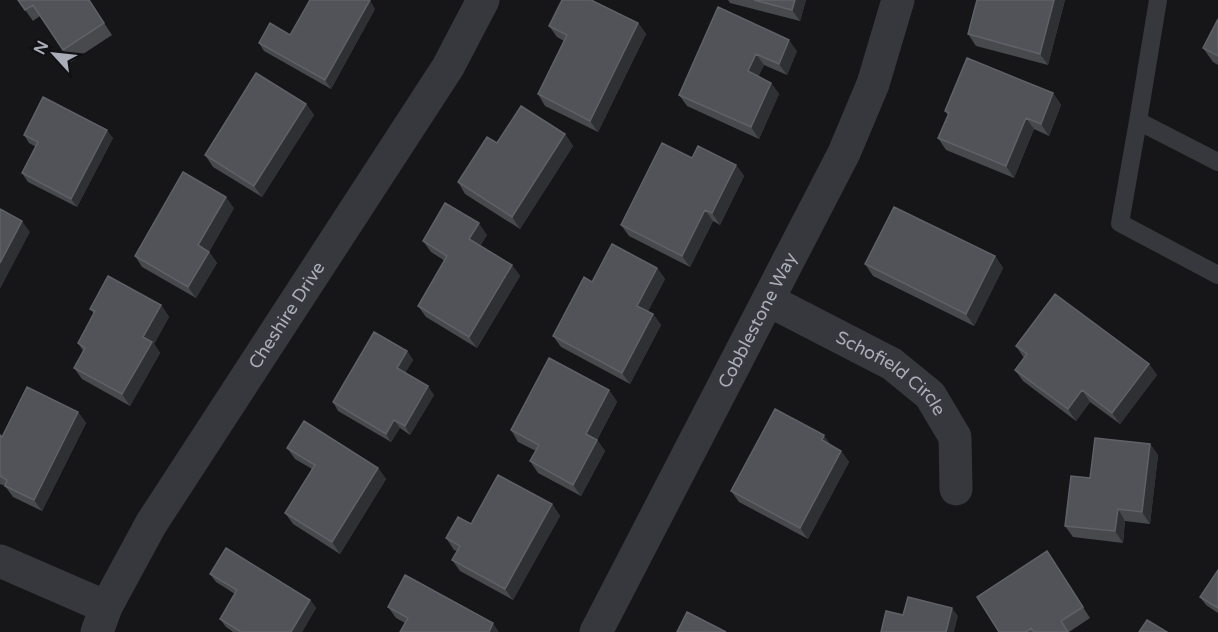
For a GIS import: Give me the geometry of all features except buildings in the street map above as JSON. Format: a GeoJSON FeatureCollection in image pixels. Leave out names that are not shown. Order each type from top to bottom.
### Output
{"type":"FeatureCollection","features":[{"type":"Feature","properties":{"kind":"street","name":"Cheshire Drive"},"geometry":{"type":"LineString","coordinates":[[102,620],[151,524],[448,67],[483,0]]}},
{"type":"Feature","properties":{"kind":"street","name":"Cobblestone Way"},"geometry":{"type":"LineString","coordinates":[[596,632],[770,301],[844,153],[873,84],[898,0]]}},
{"type":"Feature","properties":{"kind":"street","name":"Schofield Circle"},"geometry":{"type":"LineString","coordinates":[[770,301],[892,364],[930,394],[955,437],[956,489]]}},
{"type":"Feature","properties":{"kind":"street"},"geometry":{"type":"LineString","coordinates":[[0,561],[102,620]]}},
{"type":"Feature","properties":{"kind":"lane"},"geometry":{"type":"LineString","coordinates":[[1158,0],[1120,223],[1218,274]]}},
{"type":"Feature","properties":{"kind":"lane"},"geometry":{"type":"LineString","coordinates":[[1138,121],[1218,162]]}}]}
